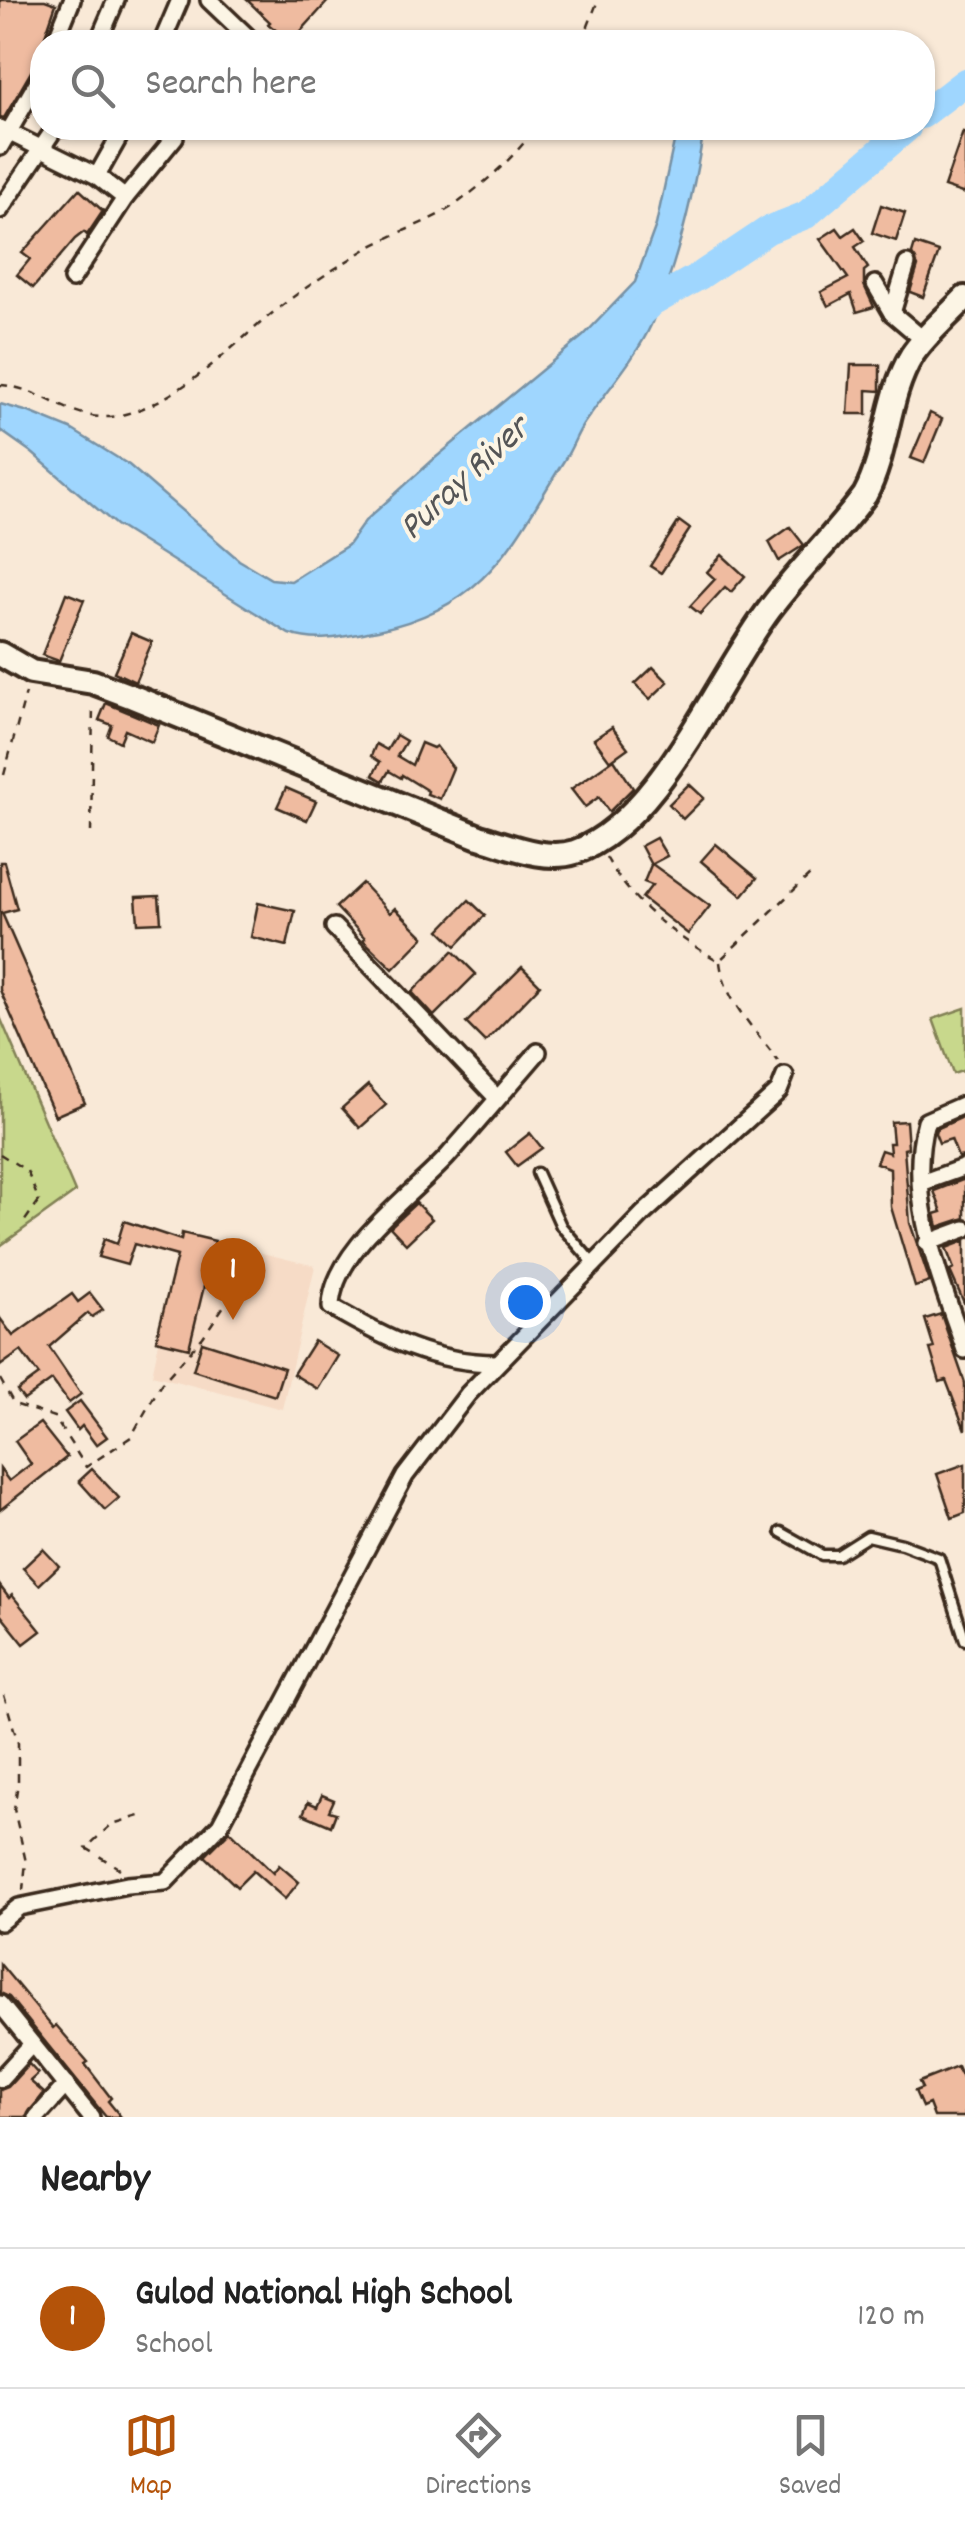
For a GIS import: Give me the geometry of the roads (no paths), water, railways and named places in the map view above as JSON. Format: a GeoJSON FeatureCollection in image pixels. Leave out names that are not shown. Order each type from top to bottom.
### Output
{"type":"FeatureCollection","features":[{"type":"Feature","properties":{"kind":"street"},"geometry":{"type":"LineString","coordinates":[[60,30],[72,0]]}},
{"type":"Feature","properties":{"kind":"street"},"geometry":{"type":"LineString","coordinates":[[103,30],[116,0]]}},
{"type":"Feature","properties":{"kind":"street"},"geometry":{"type":"LineString","coordinates":[[167,30],[180,0]]}},
{"type":"Feature","properties":{"kind":"street"},"geometry":{"type":"LineString","coordinates":[[208,0],[240,30]]}},
{"type":"Feature","properties":{"kind":"street"},"geometry":{"type":"LineString","coordinates":[[30,93],[3,136],[44,150],[97,176],[125,198]]}},
{"type":"Feature","properties":{"kind":"street"},"geometry":{"type":"LineString","coordinates":[[0,210],[49,140]]}},
{"type":"Feature","properties":{"kind":"street"},"geometry":{"type":"LineString","coordinates":[[97,176],[117,140]]}},
{"type":"Feature","properties":{"kind":"street"},"geometry":{"type":"LineString","coordinates":[[72,278],[125,198],[172,140]]}},
{"type":"Feature","properties":{"kind":"street"},"geometry":{"type":"LineString","coordinates":[[892,313],[907,264]]}},
{"type":"Feature","properties":{"kind":"street"},"geometry":{"type":"LineString","coordinates":[[875,284],[892,313],[925,341]]}},
{"type":"Feature","properties":{"kind":"street"},"geometry":{"type":"LineString","coordinates":[[0,654],[31,672],[94,682],[479,838],[551,854],[573,852],[624,822],[676,758],[771,607],[865,495],[874,479],[894,401],[912,354],[965,298]]}},
{"type":"Feature","properties":{"kind":"street"},"geometry":{"type":"LineString","coordinates":[[334,926],[497,1098]]}},
{"type":"Feature","properties":{"kind":"street"},"geometry":{"type":"LineString","coordinates":[[497,1363],[466,1363],[391,1342],[332,1307],[332,1292],[369,1234],[444,1160],[538,1052]]}},
{"type":"Feature","properties":{"kind":"street"},"geometry":{"type":"LineString","coordinates":[[0,1922],[19,1908],[127,1884],[166,1882],[220,1825],[404,1476],[497,1363],[644,1214],[779,1091],[785,1076]]}},
{"type":"Feature","properties":{"kind":"street"},"geometry":{"type":"LineString","coordinates":[[965,1104],[926,1121],[922,1184],[928,1243],[965,1350]]}},
{"type":"Feature","properties":{"kind":"street"},"geometry":{"type":"LineString","coordinates":[[922,1184],[965,1167]]}},
{"type":"Feature","properties":{"kind":"street"},"geometry":{"type":"LineString","coordinates":[[928,1243],[965,1229]]}},
{"type":"Feature","properties":{"kind":"street"},"geometry":{"type":"LineString","coordinates":[[948,1298],[965,1292]]}},
{"type":"Feature","properties":{"kind":"street"},"geometry":{"type":"LineString","coordinates":[[0,2004],[91,2117]]}},
{"type":"Feature","properties":{"kind":"street"},"geometry":{"type":"LineString","coordinates":[[0,2079],[32,2044]]}},
{"type":"Feature","properties":{"kind":"street"},"geometry":{"type":"LineString","coordinates":[[37,2117],[66,2085]]}},
{"type":"Feature","properties":{"kind":"lane"},"geometry":{"type":"LineString","coordinates":[[537,1174],[561,1226],[594,1264]]}},
{"type":"Feature","properties":{"kind":"lane"},"geometry":{"type":"LineString","coordinates":[[780,1532],[822,1555],[838,1554],[868,1536],[939,1558],[965,1640]]}},
{"type":"Feature","properties":{"kind":"water"},"geometry":{"type":"Polygon","coordinates":[[[674,140],[702,140],[677,253],[645,338],[583,425],[511,545],[471,588],[446,606],[415,620],[333,638],[289,634],[116,525],[0,430],[0,404],[71,429],[129,465],[239,560],[271,579],[291,581],[348,545],[365,521],[434,459],[583,336],[635,282],[656,225],[674,140]]]}},
{"type":"Feature","properties":{"kind":"waterway","name":"Puray River"},"geometry":{"type":"LineString","coordinates":[[935,105],[965,82]]}},
{"type":"Feature","properties":{"kind":"waterway","name":"Puray River"},"geometry":{"type":"LineString","coordinates":[[632,321],[650,304],[768,230],[806,215],[893,140]]}},
{"type":"Feature","properties":{"kind":"place","name":"Gulod National High School"},"geometry":{"type":"Point","coordinates":[233,1320]}}]}
